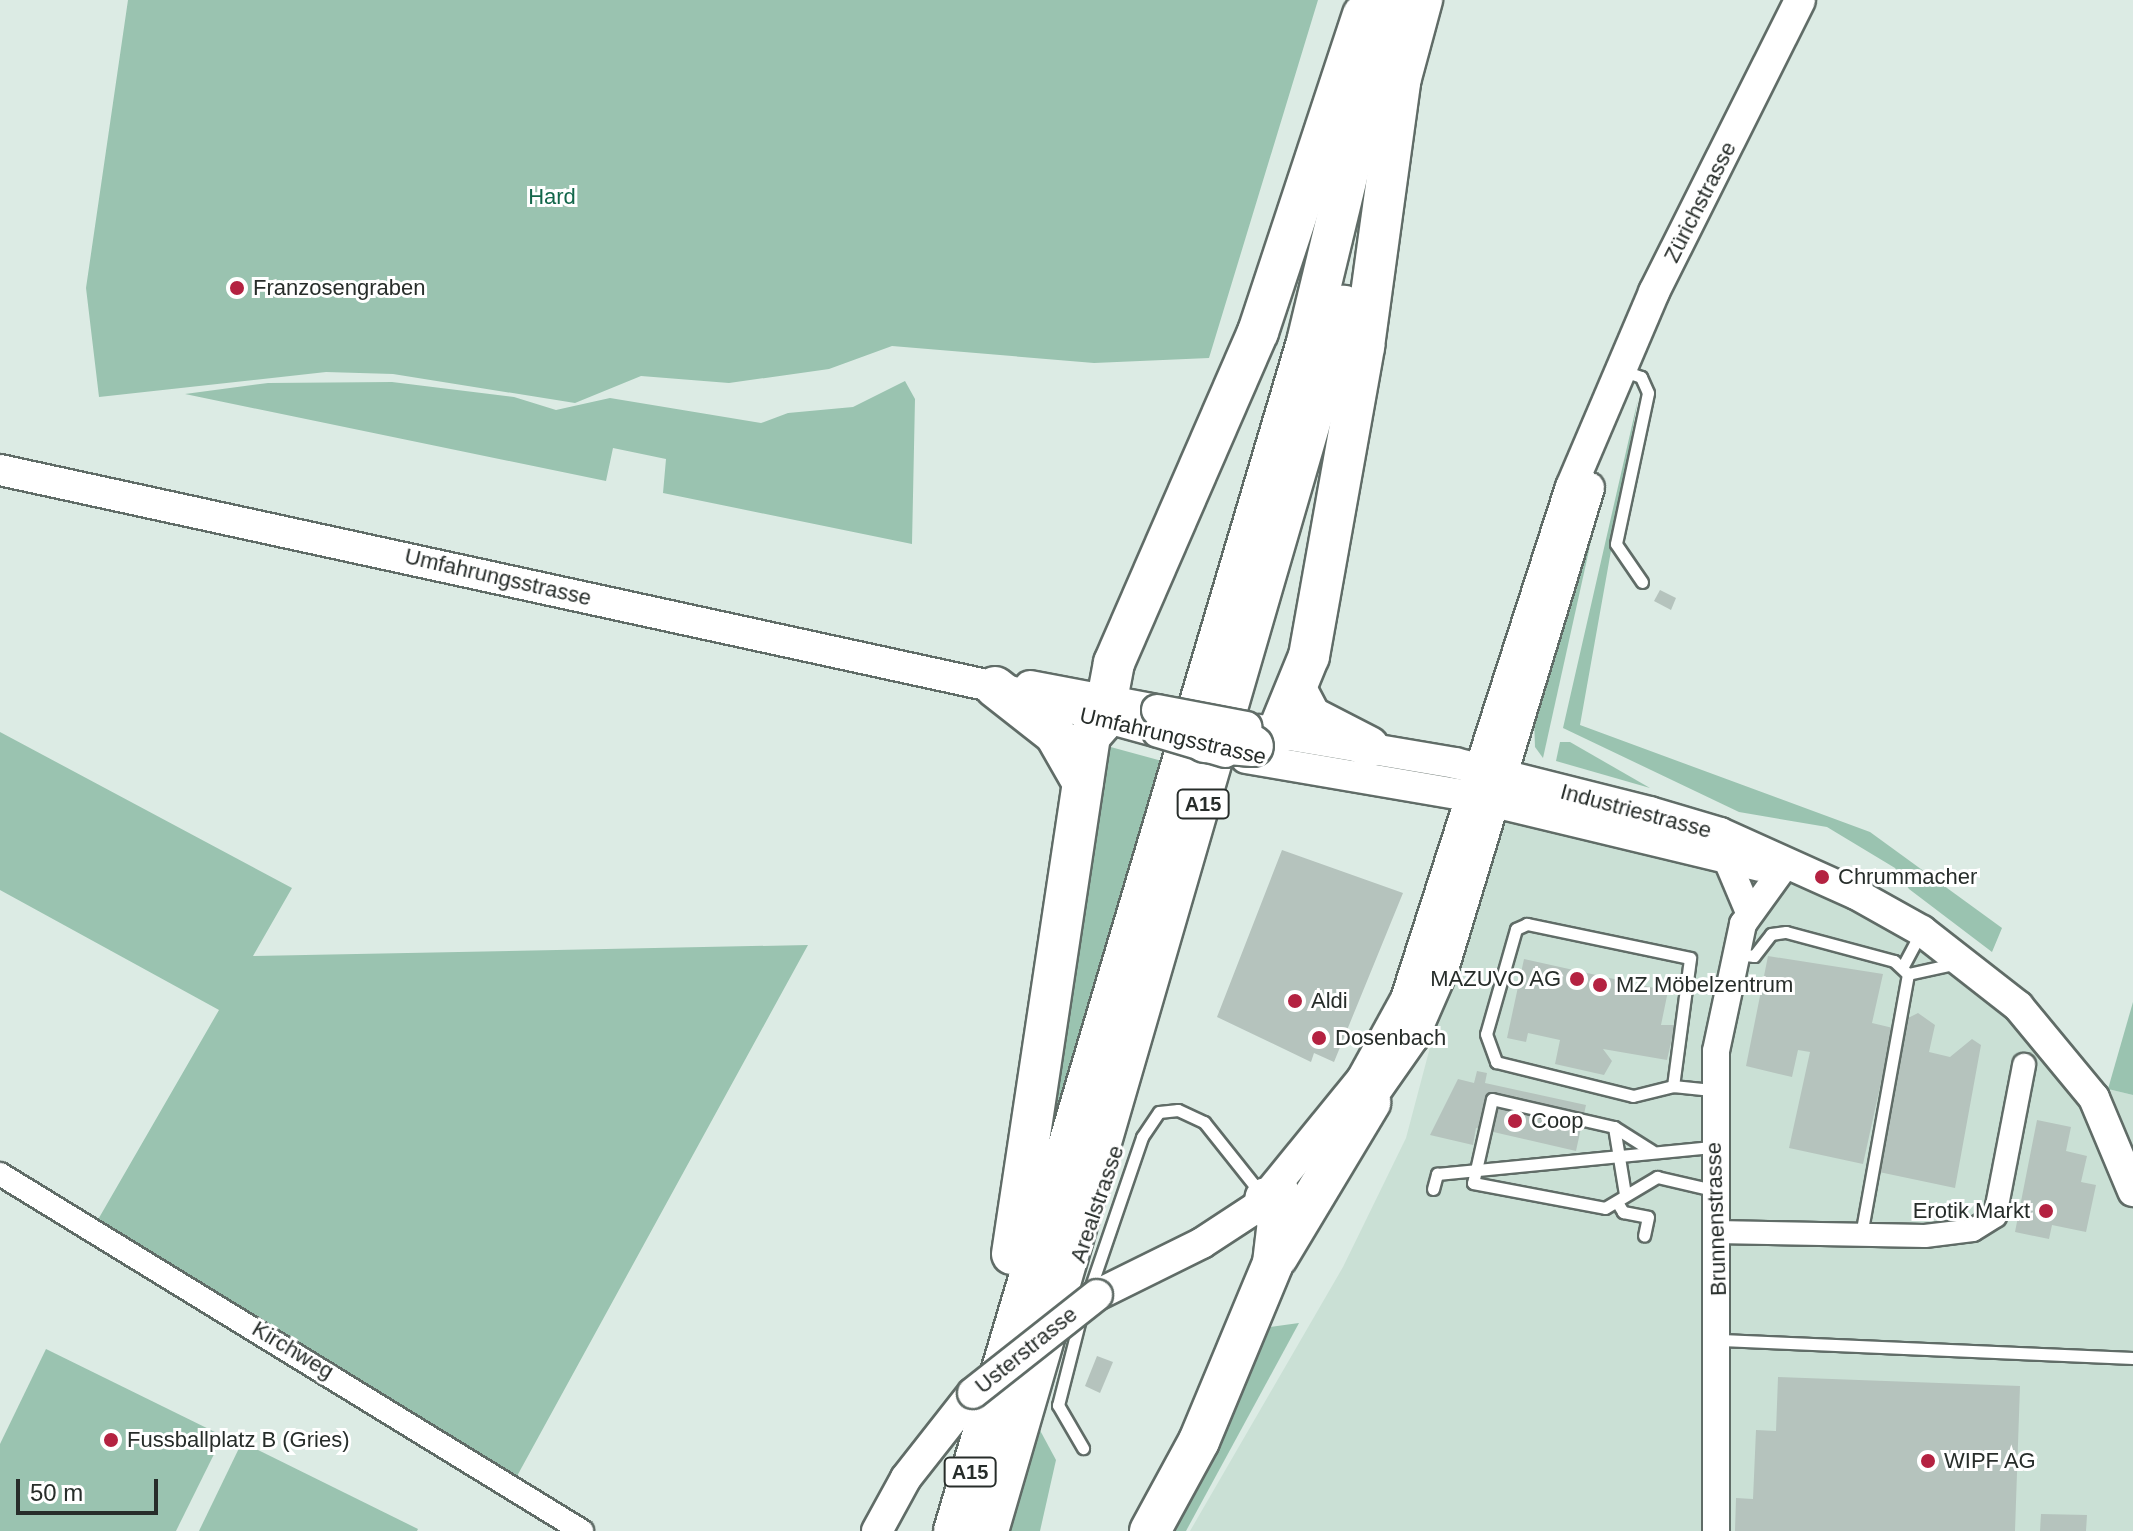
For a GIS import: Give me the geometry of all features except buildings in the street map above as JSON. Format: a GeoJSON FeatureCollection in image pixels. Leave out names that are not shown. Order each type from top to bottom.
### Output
{"type":"FeatureCollection","features":[{"type":"Feature","properties":{"kind":"highway"},"geometry":{"type":"LineString","coordinates":[[986,1412],[1090,736],[1106,709],[1114,663],[1258,332],[1368,0]]}},
{"type":"Feature","properties":{"kind":"highway","name":"A15"},"geometry":{"type":"LineString","coordinates":[[954,1531],[986,1412],[1307,342],[1390,0]]}},
{"type":"Feature","properties":{"kind":"highway","name":"A15"},"geometry":{"type":"LineString","coordinates":[[988,1531],[1299,476],[1422,0]]}},
{"type":"Feature","properties":{"kind":"highway"},"geometry":{"type":"LineString","coordinates":[[1205,742],[1256,741],[1298,693],[1361,361],[1402,72]]}},
{"type":"Feature","properties":{"kind":"highway"},"geometry":{"type":"LineString","coordinates":[[995,687],[1055,734],[1083,783]]}},
{"type":"Feature","properties":{"kind":"highway"},"geometry":{"type":"LineString","coordinates":[[1298,693],[1311,717],[1369,747]]}},
{"type":"Feature","properties":{"kind":"highway"},"geometry":{"type":"LineString","coordinates":[[1150,1531],[1199,1441],[1273,1263],[1370,1103]]}},
{"type":"Feature","properties":{"kind":"highway"},"geometry":{"type":"LineString","coordinates":[[1265,1198],[1278,1221],[1273,1263]]}},
{"type":"Feature","properties":{"kind":"main road","name":"Zürichstrasse"},"geometry":{"type":"LineString","coordinates":[[1488,786],[1544,560],[1620,370],[1800,0]]}},
{"type":"Feature","properties":{"kind":"main road","name":"Umfahrungsstrasse"},"geometry":{"type":"LineString","coordinates":[[0,470],[995,687],[1488,786]]}},
{"type":"Feature","properties":{"kind":"main road","name":"Umfahrungsstrasse"},"geometry":{"type":"LineString","coordinates":[[1158,721],[1205,742]]}},
{"type":"Feature","properties":{"kind":"main road","name":"Umfahrungsstrasse"},"geometry":{"type":"LineString","coordinates":[[1256,741],[1369,747],[1488,786]]}},
{"type":"Feature","properties":{"kind":"main road","name":"Industriestrasse"},"geometry":{"type":"LineString","coordinates":[[1488,786],[1726,858],[1765,868],[1787,863]]}},
{"type":"Feature","properties":{"kind":"main road","name":"Industriestrasse"},"geometry":{"type":"LineString","coordinates":[[1488,786],[1694,824],[1787,863],[1922,931],[1966,963],[2065,1057],[2105,1117],[2133,1191]]}},
{"type":"Feature","properties":{"kind":"main road","name":"Usterstrasse"},"geometry":{"type":"LineString","coordinates":[[877,1531],[892,1501],[973,1393],[1097,1295],[1202,1243],[1265,1198],[1296,1183],[1370,1103],[1429,1005],[1488,786]]}},
{"type":"Feature","properties":{"kind":"main road","name":"Usterstrasse"},"geometry":{"type":"LineString","coordinates":[[1265,1198],[1348,1099],[1393,1026],[1488,786]]}},
{"type":"Feature","properties":{"kind":"street"},"geometry":{"type":"LineString","coordinates":[[1726,858],[1748,910]]}},
{"type":"Feature","properties":{"kind":"street","name":"Brunnenstrasse"},"geometry":{"type":"LineString","coordinates":[[1716,1531],[1721,1340],[1713,1190],[1712,1090],[1736,954],[1748,910],[1787,863]]}},
{"type":"Feature","properties":{"kind":"street"},"geometry":{"type":"LineString","coordinates":[[1716,1232],[1861,1235],[1973,1230],[1995,1216],[2024,1065]]}},
{"type":"Feature","properties":{"kind":"street","name":"Kirchweg"},"geometry":{"type":"LineString","coordinates":[[0,1174],[579,1530]]}},
{"type":"Feature","properties":{"kind":"lane"},"geometry":{"type":"LineString","coordinates":[[1620,370],[1641,377],[1648,393],[1616,544],[1642,582]]}},
{"type":"Feature","properties":{"kind":"lane"},"geometry":{"type":"LineString","coordinates":[[1673,1086],[1690,958],[1527,924],[1516,929],[1486,1034],[1489,1054],[1506,1068],[1633,1096],[1673,1086],[1712,1090]]}},
{"type":"Feature","properties":{"kind":"lane"},"geometry":{"type":"LineString","coordinates":[[1861,1235],[1906,970],[1922,931]]}},
{"type":"Feature","properties":{"kind":"lane"},"geometry":{"type":"LineString","coordinates":[[1736,954],[1754,956],[1771,934],[1786,932],[1906,970],[1966,963]]}},
{"type":"Feature","properties":{"kind":"lane"},"geometry":{"type":"LineString","coordinates":[[1652,1151],[1614,1127],[1492,1099],[1473,1183],[1605,1208],[1657,1177],[1713,1190]]}},
{"type":"Feature","properties":{"kind":"lane","name":"Arealstrasse"},"geometry":{"type":"LineString","coordinates":[[1083,1448],[1059,1414],[1061,1381],[1152,1118],[1178,1110],[1204,1122],[1265,1198]]}},
{"type":"Feature","properties":{"kind":"lane"},"geometry":{"type":"LineString","coordinates":[[1614,1127],[1623,1212],[1648,1217],[1644,1236]]}},
{"type":"Feature","properties":{"kind":"lane"},"geometry":{"type":"LineString","coordinates":[[1433,1189],[1437,1174],[1712,1147]]}},
{"type":"Feature","properties":{"kind":"lane"},"geometry":{"type":"LineString","coordinates":[[1721,1340],[2133,1358]]}},
{"type":"Feature","properties":{"kind":"shaded area"},"geometry":{"type":"Polygon","coordinates":[[[1495,802],[1787,863],[1922,931],[2094,1098],[2108,1089],[2133,1095],[2133,1531],[1190,1531],[1343,1267],[1406,1138],[1495,802]]]}},
{"type":"Feature","properties":{"kind":"green space","name":"Hard"},"geometry":{"type":"Polygon","coordinates":[[[128,0],[1318,0],[1209,358],[1094,363],[892,346],[829,369],[729,383],[641,376],[575,403],[393,374],[326,372],[99,397],[86,288],[128,0]]]}},
{"type":"Feature","properties":{"kind":"green space"},"geometry":{"type":"Polygon","coordinates":[[[905,381],[915,399],[912,544],[663,493],[666,459],[613,448],[606,481],[185,394],[268,383],[392,382],[514,397],[556,410],[610,398],[761,423],[788,413],[853,407],[905,381]]]}},
{"type":"Feature","properties":{"kind":"green space"},"geometry":{"type":"Polygon","coordinates":[[[1638,399],[1580,725],[1870,832],[2002,928],[1992,952],[1909,889],[1895,868],[1827,827],[1739,812],[1563,728],[1638,399]]]}},
{"type":"Feature","properties":{"kind":"green space"},"geometry":{"type":"Polygon","coordinates":[[[1601,496],[1543,758],[1535,747],[1534,717],[1601,496]]]}},
{"type":"Feature","properties":{"kind":"green space"},"geometry":{"type":"Polygon","coordinates":[[[0,732],[292,888],[253,956],[808,945],[511,1487],[92,1230],[219,1010],[0,890],[0,732]]]}},
{"type":"Feature","properties":{"kind":"green space"},"geometry":{"type":"Polygon","coordinates":[[[1560,742],[1570,742],[1650,788],[1556,761],[1560,742]]]}},
{"type":"Feature","properties":{"kind":"green space"},"geometry":{"type":"Polygon","coordinates":[[[1096,743],[1162,761],[1031,1193],[1096,743]]]}},
{"type":"Feature","properties":{"kind":"green space"},"geometry":{"type":"Polygon","coordinates":[[[2133,1002],[2133,1095],[2108,1089],[2133,1002]]]}},
{"type":"Feature","properties":{"kind":"green space"},"geometry":{"type":"Polygon","coordinates":[[[1299,1323],[1186,1531],[1160,1531],[1262,1328],[1299,1323]]]}},
{"type":"Feature","properties":{"kind":"green space","name":"Fussballplatz B (Gries)"},"geometry":{"type":"Polygon","coordinates":[[[46,1349],[223,1436],[176,1531],[0,1531],[0,1444],[46,1349]]]}},
{"type":"Feature","properties":{"kind":"green space"},"geometry":{"type":"Polygon","coordinates":[[[1035,1421],[1056,1460],[1040,1531],[1007,1531],[1035,1421]]]}},
{"type":"Feature","properties":{"kind":"green space"},"geometry":{"type":"Polygon","coordinates":[[[242,1442],[418,1529],[417,1531],[199,1531],[242,1442]]]}},
{"type":"Feature","properties":{"kind":"place","name":"Franzosengraben"},"geometry":{"type":"Point","coordinates":[237,288]}},
{"type":"Feature","properties":{"kind":"place","name":"Chrummacher"},"geometry":{"type":"Point","coordinates":[1822,877]}},
{"type":"Feature","properties":{"kind":"place","name":"MAZUVO AG"},"geometry":{"type":"Point","coordinates":[1577,979]}},
{"type":"Feature","properties":{"kind":"place","name":"MZ Möbelzentrum"},"geometry":{"type":"Point","coordinates":[1600,985]}},
{"type":"Feature","properties":{"kind":"place","name":"Aldi"},"geometry":{"type":"Point","coordinates":[1295,1001]}},
{"type":"Feature","properties":{"kind":"place","name":"Dosenbach"},"geometry":{"type":"Point","coordinates":[1319,1038]}},
{"type":"Feature","properties":{"kind":"place","name":"Coop"},"geometry":{"type":"Point","coordinates":[1515,1121]}},
{"type":"Feature","properties":{"kind":"place","name":"Erotik Markt"},"geometry":{"type":"Point","coordinates":[2046,1211]}},
{"type":"Feature","properties":{"kind":"place","name":"Fussballplatz B (Gries)"},"geometry":{"type":"Point","coordinates":[111,1440]}},
{"type":"Feature","properties":{"kind":"place","name":"WIPF AG"},"geometry":{"type":"Point","coordinates":[1928,1461]}}]}
